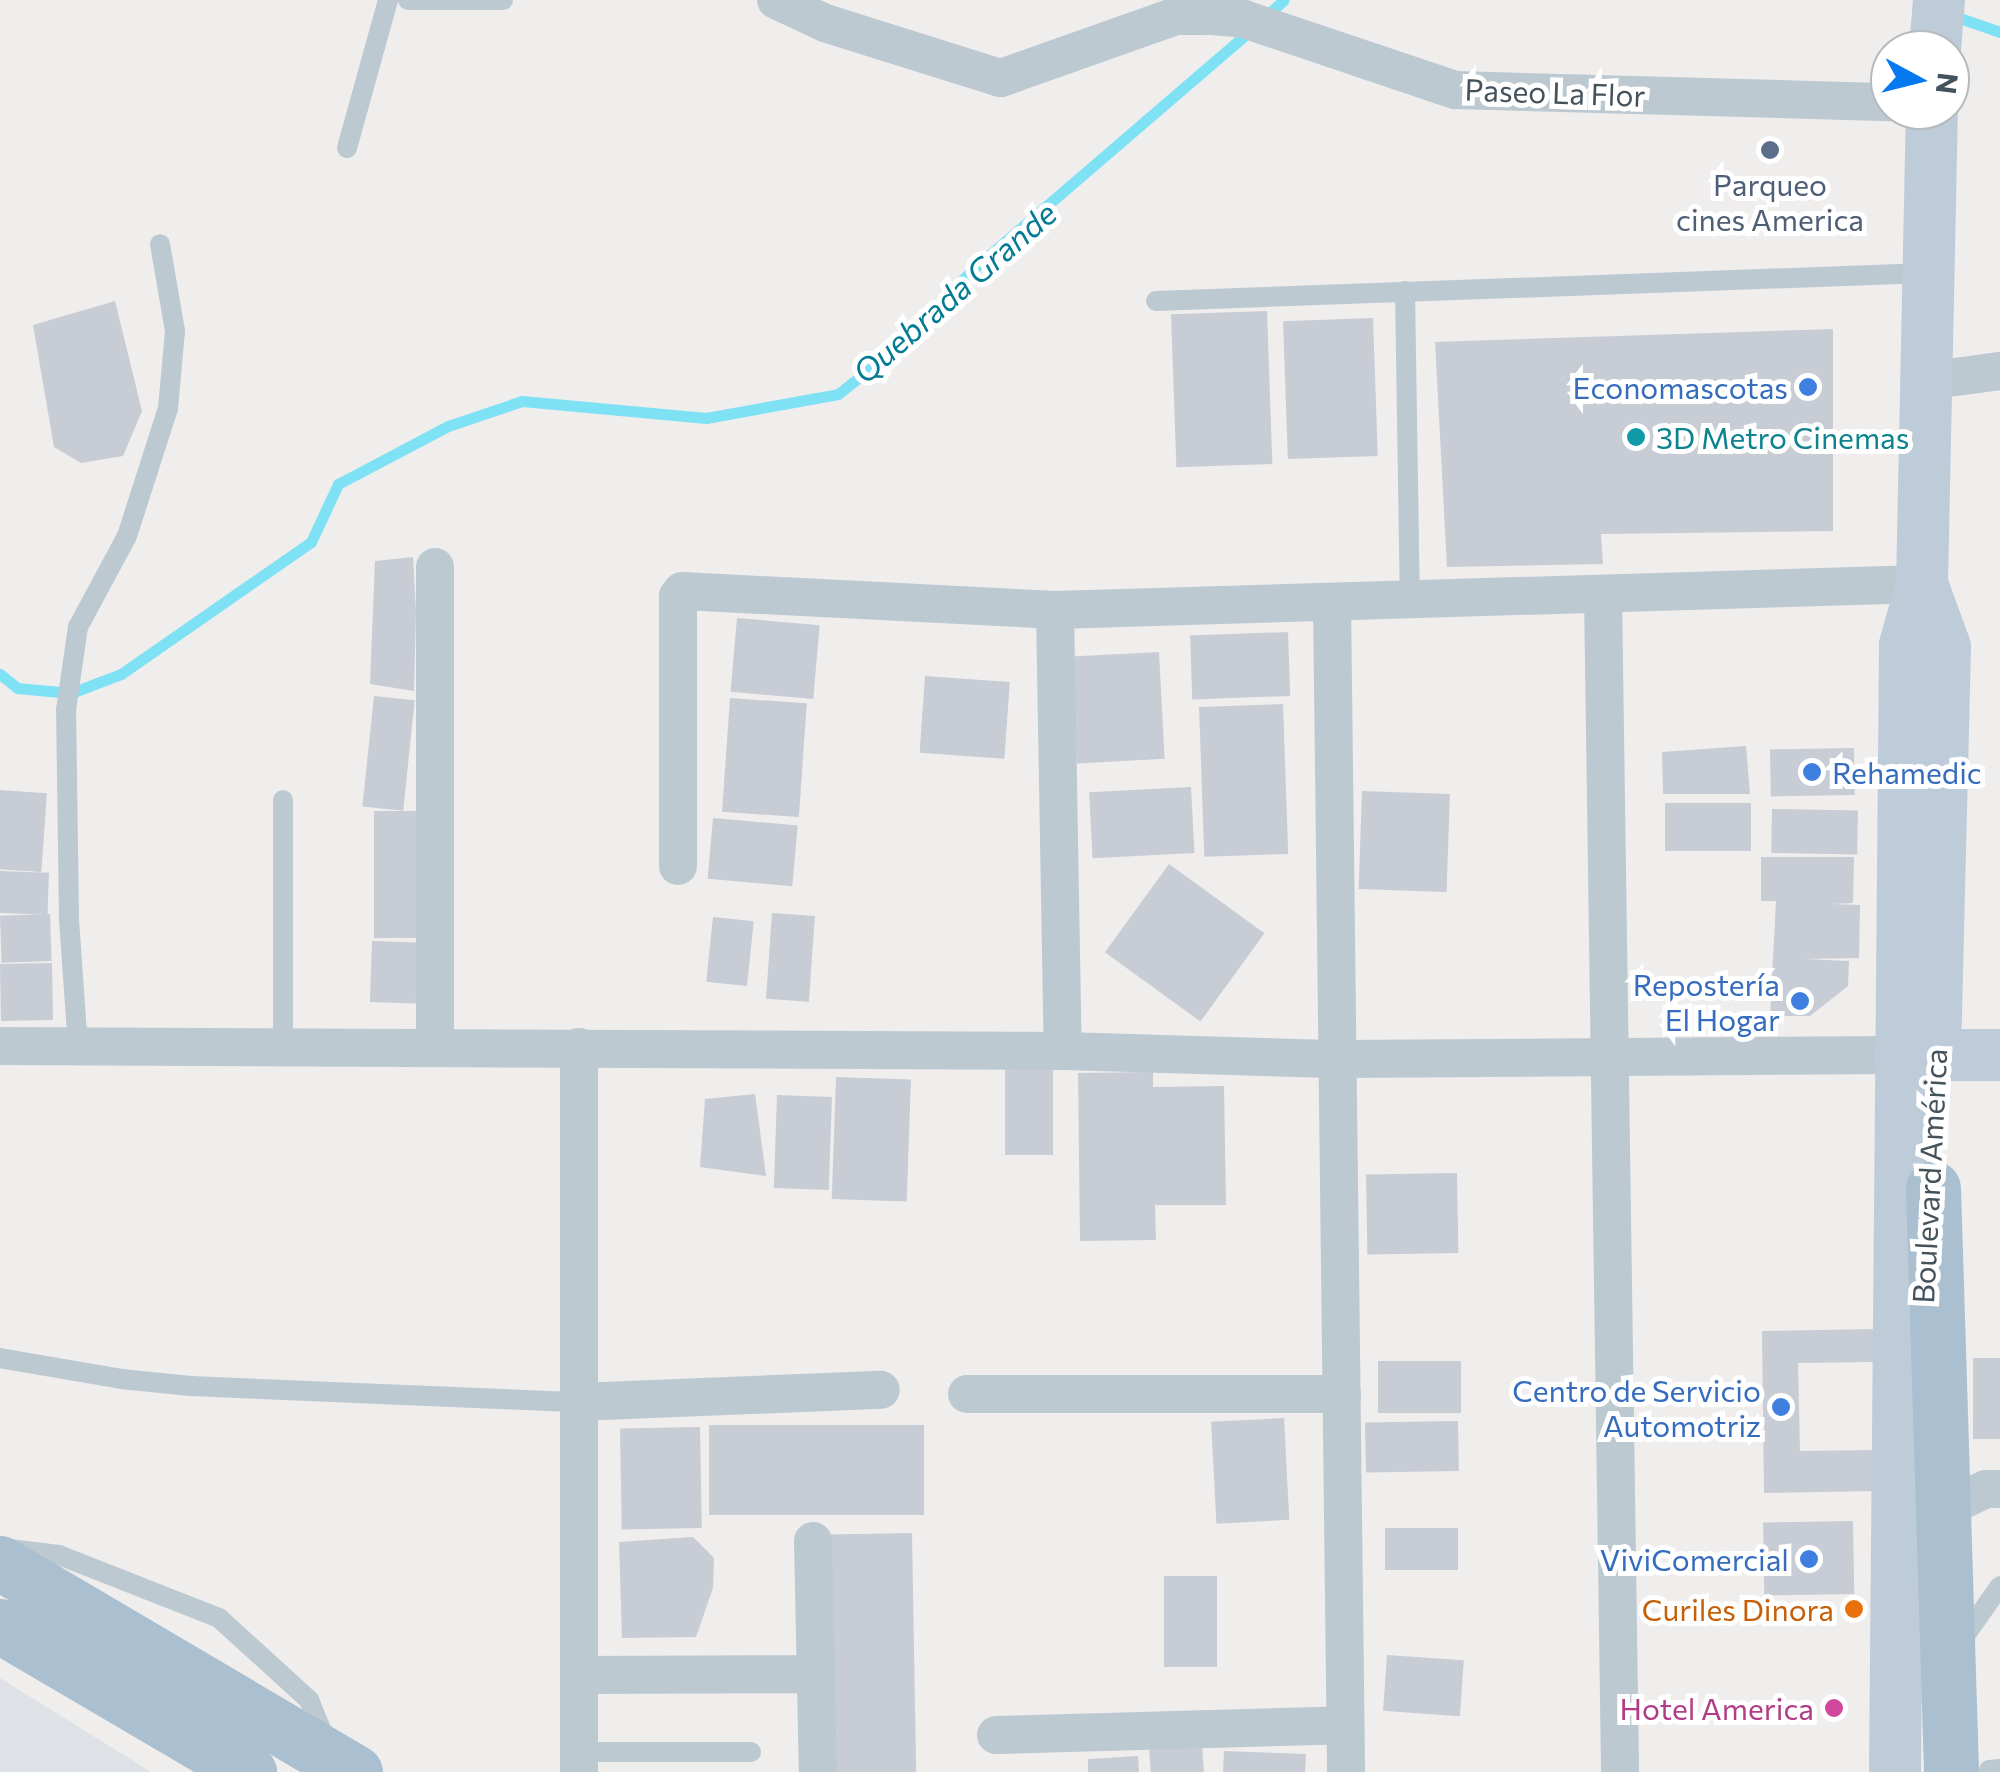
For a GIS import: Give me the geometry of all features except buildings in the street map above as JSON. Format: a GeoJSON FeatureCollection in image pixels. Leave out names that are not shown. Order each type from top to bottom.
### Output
{"type":"FeatureCollection","features":[{"type":"Feature","properties":{"kind":"main road"},"geometry":{"type":"LineString","coordinates":[[1937,30],[1939,0]]}},
{"type":"Feature","properties":{"kind":"main road","name":"Boulevard América"},"geometry":{"type":"LineString","coordinates":[[1895,1772],[1917,1055],[1905,645],[1922,584],[1932,130]]}},
{"type":"Feature","properties":{"kind":"main road"},"geometry":{"type":"LineString","coordinates":[[1917,1055],[2000,1056]]}},
{"type":"Feature","properties":{"kind":"main road","name":"Boulevard América"},"geometry":{"type":"LineString","coordinates":[[1917,1055],[1933,1188],[1922,1268],[1920,1772]]}},
{"type":"Feature","properties":{"kind":"main road"},"geometry":{"type":"LineString","coordinates":[[1933,1188],[1942,1448],[1968,1502],[1950,1659],[1980,1770]]}},
{"type":"Feature","properties":{"kind":"main road"},"geometry":{"type":"LineString","coordinates":[[0,1563],[344,1766]]}},
{"type":"Feature","properties":{"kind":"main road"},"geometry":{"type":"LineString","coordinates":[[0,1626],[249,1772]]}},
{"type":"Feature","properties":{"kind":"street","name":"Paseo La Flor"},"geometry":{"type":"LineString","coordinates":[[776,0],[826,22],[1001,78],[1176,16],[1223,12],[1455,90],[1870,101]]}},
{"type":"Feature","properties":{"kind":"street"},"geometry":{"type":"LineString","coordinates":[[1926,382],[2000,371]]}},
{"type":"Feature","properties":{"kind":"street"},"geometry":{"type":"LineString","coordinates":[[435,567],[435,1045]]}},
{"type":"Feature","properties":{"kind":"street"},"geometry":{"type":"LineString","coordinates":[[678,866],[678,596],[682,591],[1056,610],[1922,584]]}},
{"type":"Feature","properties":{"kind":"street"},"geometry":{"type":"LineString","coordinates":[[1603,594],[1613,1060],[1620,1772]]}},
{"type":"Feature","properties":{"kind":"street"},"geometry":{"type":"LineString","coordinates":[[1332,602],[1346,1772]]}},
{"type":"Feature","properties":{"kind":"street"},"geometry":{"type":"LineString","coordinates":[[1056,610],[1063,1050]]}},
{"type":"Feature","properties":{"kind":"street"},"geometry":{"type":"LineString","coordinates":[[0,1046],[1063,1050],[1338,1059],[1917,1055]]}},
{"type":"Feature","properties":{"kind":"street"},"geometry":{"type":"LineString","coordinates":[[579,1047],[579,1762]]}},
{"type":"Feature","properties":{"kind":"street"},"geometry":{"type":"LineString","coordinates":[[578,1402],[881,1390]]}},
{"type":"Feature","properties":{"kind":"street"},"geometry":{"type":"LineString","coordinates":[[966,1394],[1342,1394]]}},
{"type":"Feature","properties":{"kind":"street"},"geometry":{"type":"LineString","coordinates":[[814,1541],[818,1772]]}},
{"type":"Feature","properties":{"kind":"street"},"geometry":{"type":"LineString","coordinates":[[579,1675],[816,1674]]}},
{"type":"Feature","properties":{"kind":"street"},"geometry":{"type":"LineString","coordinates":[[996,1735],[1345,1726]]}},
{"type":"Feature","properties":{"kind":"lane"},"geometry":{"type":"LineString","coordinates":[[347,148],[388,0]]}},
{"type":"Feature","properties":{"kind":"lane"},"geometry":{"type":"LineString","coordinates":[[408,0],[502,0]]}},
{"type":"Feature","properties":{"kind":"lane"},"geometry":{"type":"LineString","coordinates":[[78,1048],[69,919],[66,710],[78,628],[126,536],[168,408],[175,332],[160,244]]}},
{"type":"Feature","properties":{"kind":"lane"},"geometry":{"type":"LineString","coordinates":[[1156,300],[1928,272]]}},
{"type":"Feature","properties":{"kind":"lane"},"geometry":{"type":"LineString","coordinates":[[1405,292],[1410,600]]}},
{"type":"Feature","properties":{"kind":"lane"},"geometry":{"type":"LineString","coordinates":[[283,800],[283,1047]]}},
{"type":"Feature","properties":{"kind":"lane"},"geometry":{"type":"LineString","coordinates":[[0,1358],[121,1379],[191,1386],[578,1402]]}},
{"type":"Feature","properties":{"kind":"lane"},"geometry":{"type":"LineString","coordinates":[[0,1548],[59,1555],[219,1618],[309,1700],[344,1766]]}},
{"type":"Feature","properties":{"kind":"lane"},"geometry":{"type":"LineString","coordinates":[[1950,1659],[2000,1586]]}},
{"type":"Feature","properties":{"kind":"lane"},"geometry":{"type":"LineString","coordinates":[[579,1762],[751,1752]]}},
{"type":"Feature","properties":{"kind":"shaded area"},"geometry":{"type":"Polygon","coordinates":[[[0,1678],[151,1772],[0,1772],[0,1678]]]}},
{"type":"Feature","properties":{"kind":"waterway","name":"Quebrada Grande"},"geometry":{"type":"LineString","coordinates":[[1265,17],[1284,0]]}},
{"type":"Feature","properties":{"kind":"waterway","name":"Quebrada Grande"},"geometry":{"type":"LineString","coordinates":[[1951,15],[2000,32]]}},
{"type":"Feature","properties":{"kind":"waterway","name":"Quebrada Grande"},"geometry":{"type":"LineString","coordinates":[[0,674],[17,688],[71,693],[121,674],[311,542],[338,484],[448,426],[522,401],[706,418],[838,394],[900,345],[972,270],[1251,30]]}},
{"type":"Feature","properties":{"kind":"place","name":"Parqueo cines America"},"geometry":{"type":"Point","coordinates":[1770,150]}},
{"type":"Feature","properties":{"kind":"place","name":"Economascotas"},"geometry":{"type":"Point","coordinates":[1808,387]}},
{"type":"Feature","properties":{"kind":"place","name":"3D Metro Cinemas"},"geometry":{"type":"Point","coordinates":[1636,437]}},
{"type":"Feature","properties":{"kind":"place","name":"Rehamedic"},"geometry":{"type":"Point","coordinates":[1812,772]}},
{"type":"Feature","properties":{"kind":"place","name":"Repostería El Hogar"},"geometry":{"type":"Point","coordinates":[1800,1001]}},
{"type":"Feature","properties":{"kind":"place","name":"Centro de Servicio Automotriz"},"geometry":{"type":"Point","coordinates":[1781,1407]}},
{"type":"Feature","properties":{"kind":"place","name":"ViviComercial"},"geometry":{"type":"Point","coordinates":[1809,1559]}},
{"type":"Feature","properties":{"kind":"place","name":"Curiles Dinora"},"geometry":{"type":"Point","coordinates":[1854,1609]}},
{"type":"Feature","properties":{"kind":"place","name":"Hotel America"},"geometry":{"type":"Point","coordinates":[1834,1708]}}]}
